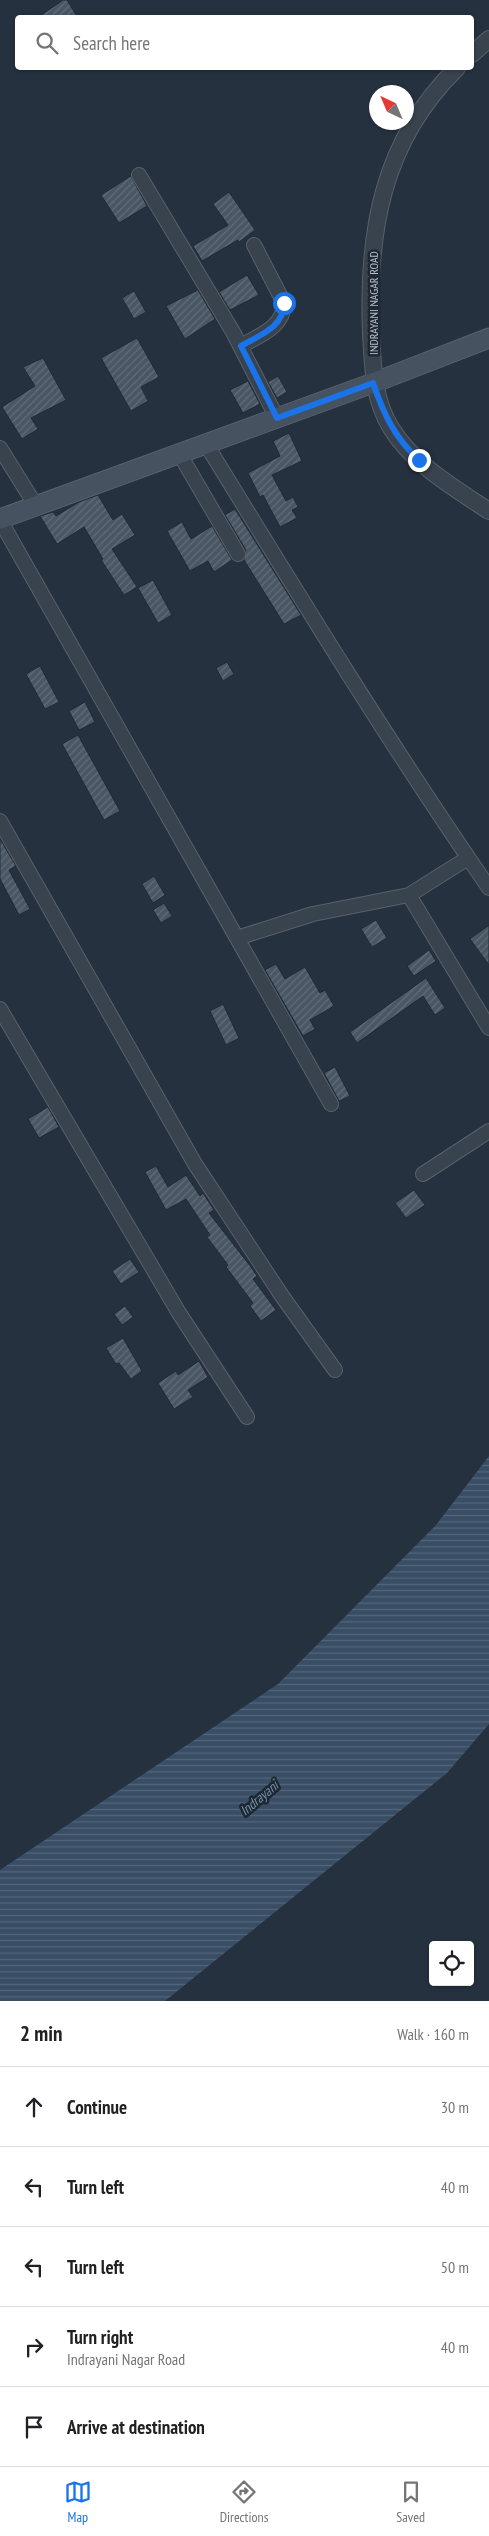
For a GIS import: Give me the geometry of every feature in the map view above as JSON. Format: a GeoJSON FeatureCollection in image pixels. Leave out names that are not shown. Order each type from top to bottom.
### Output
{"type":"FeatureCollection","features":[{"type":"Feature","properties":{"kind":"main road"},"geometry":{"type":"LineString","coordinates":[[0,520],[373,383],[489,338]]}},
{"type":"Feature","properties":{"kind":"street"},"geometry":{"type":"LineString","coordinates":[[474,52],[489,39]]}},
{"type":"Feature","properties":{"kind":"street","name":"INDRAYANI NAGAR ROAD"},"geometry":{"type":"LineString","coordinates":[[455,70],[440,85],[410,128],[387,178],[373,244],[370,287],[373,383],[384,415],[405,447],[451,486],[489,511]]}},
{"type":"Feature","properties":{"kind":"street"},"geometry":{"type":"LineString","coordinates":[[139,175],[241,346],[277,418]]}},
{"type":"Feature","properties":{"kind":"street"},"geometry":{"type":"LineString","coordinates":[[241,346],[275,326],[284,312],[284,303],[254,245]]}},
{"type":"Feature","properties":{"kind":"street"},"geometry":{"type":"LineString","coordinates":[[206,444],[334,654],[489,888]]}},
{"type":"Feature","properties":{"kind":"street"},"geometry":{"type":"LineString","coordinates":[[0,448],[36,506]]}},
{"type":"Feature","properties":{"kind":"street"},"geometry":{"type":"LineString","coordinates":[[180,453],[238,554]]}},
{"type":"Feature","properties":{"kind":"street"},"geometry":{"type":"LineString","coordinates":[[0,520],[332,1104]]}},
{"type":"Feature","properties":{"kind":"street"},"geometry":{"type":"LineString","coordinates":[[0,821],[190,1157],[271,1280],[335,1370]]}},
{"type":"Feature","properties":{"kind":"street"},"geometry":{"type":"LineString","coordinates":[[237,938],[313,914],[409,895],[468,858]]}},
{"type":"Feature","properties":{"kind":"street"},"geometry":{"type":"LineString","coordinates":[[409,895],[489,1028]]}},
{"type":"Feature","properties":{"kind":"street"},"geometry":{"type":"LineString","coordinates":[[0,1009],[179,1312],[247,1417]]}},
{"type":"Feature","properties":{"kind":"street"},"geometry":{"type":"LineString","coordinates":[[423,1174],[489,1131]]}},
{"type":"Feature","properties":{"kind":"water","name":"Indrayani"},"geometry":{"type":"Polygon","coordinates":[[[489,1456],[489,1724],[447,1773],[165,2001],[0,2001],[0,1870],[278,1684],[436,1525],[489,1456]]]}},
{"type":"Feature","properties":{"kind":"building"},"geometry":{"type":"Polygon","coordinates":[[[63,0],[67,0],[76,15],[41,15],[63,0]]]}},
{"type":"Feature","properties":{"kind":"building"},"geometry":{"type":"Polygon","coordinates":[[[131,176],[147,206],[119,223],[101,195],[131,176]]]}},
{"type":"Feature","properties":{"kind":"building"},"geometry":{"type":"Polygon","coordinates":[[[229,192],[255,230],[239,242],[238,240],[202,261],[193,246],[228,225],[213,204],[229,192]]]}},
{"type":"Feature","properties":{"kind":"building"},"geometry":{"type":"Polygon","coordinates":[[[247,275],[259,295],[230,310],[219,292],[247,275]]]}},
{"type":"Feature","properties":{"kind":"building"},"geometry":{"type":"Polygon","coordinates":[[[198,290],[215,319],[185,339],[166,306],[198,290]]]}},
{"type":"Feature","properties":{"kind":"building"},"geometry":{"type":"Polygon","coordinates":[[[134,291],[146,312],[134,319],[122,298],[134,291]]]}},
{"type":"Feature","properties":{"kind":"building"},"geometry":{"type":"Polygon","coordinates":[[[137,338],[159,377],[141,387],[148,401],[131,411],[101,358],[137,338]]]}},
{"type":"Feature","properties":{"kind":"building"},"geometry":{"type":"Polygon","coordinates":[[[43,358],[66,400],[31,418],[38,429],[22,439],[2,407],[35,386],[23,367],[43,358]]]}},
{"type":"Feature","properties":{"kind":"building"},"geometry":{"type":"Polygon","coordinates":[[[278,376],[287,392],[277,398],[268,382],[278,376]]]}},
{"type":"Feature","properties":{"kind":"building"},"geometry":{"type":"Polygon","coordinates":[[[248,381],[260,404],[243,413],[230,390],[248,381]]]}},
{"type":"Feature","properties":{"kind":"building"},"geometry":{"type":"Polygon","coordinates":[[[289,433],[302,461],[272,475],[286,501],[293,497],[298,507],[292,510],[297,518],[280,527],[263,495],[260,497],[248,473],[280,456],[273,441],[289,433]]]}},
{"type":"Feature","properties":{"kind":"building"},"geometry":{"type":"Polygon","coordinates":[[[98,495],[113,520],[122,514],[135,535],[112,549],[137,587],[124,595],[101,560],[103,559],[84,527],[57,544],[40,516],[53,512],[56,516],[79,502],[98,495]]]}},
{"type":"Feature","properties":{"kind":"building"},"geometry":{"type":"Polygon","coordinates":[[[235,509],[301,615],[284,624],[244,560],[246,550],[225,515],[235,509]]]}},
{"type":"Feature","properties":{"kind":"building"},"geometry":{"type":"Polygon","coordinates":[[[182,522],[191,539],[212,526],[232,560],[214,572],[208,561],[190,571],[167,531],[182,522]]]}},
{"type":"Feature","properties":{"kind":"building"},"geometry":{"type":"Polygon","coordinates":[[[153,580],[172,615],[158,623],[138,588],[153,580]]]}},
{"type":"Feature","properties":{"kind":"building"},"geometry":{"type":"Polygon","coordinates":[[[227,662],[234,674],[223,681],[216,668],[227,662]]]}},
{"type":"Feature","properties":{"kind":"building"},"geometry":{"type":"Polygon","coordinates":[[[40,666],[59,702],[45,709],[26,674],[40,666]]]}},
{"type":"Feature","properties":{"kind":"building"},"geometry":{"type":"Polygon","coordinates":[[[85,702],[95,722],[79,730],[69,711],[85,702]]]}},
{"type":"Feature","properties":{"kind":"building"},"geometry":{"type":"Polygon","coordinates":[[[78,735],[120,811],[104,820],[62,744],[78,735]]]}},
{"type":"Feature","properties":{"kind":"building"},"geometry":{"type":"Polygon","coordinates":[[[0,839],[16,866],[9,870],[30,909],[19,915],[0,879],[0,839]]]}},
{"type":"Feature","properties":{"kind":"building"},"geometry":{"type":"Polygon","coordinates":[[[154,876],[165,895],[153,903],[142,884],[154,876]]]}},
{"type":"Feature","properties":{"kind":"building"},"geometry":{"type":"Polygon","coordinates":[[[164,903],[172,916],[161,923],[153,910],[164,903]]]}},
{"type":"Feature","properties":{"kind":"building"},"geometry":{"type":"Polygon","coordinates":[[[376,920],[387,938],[372,947],[361,929],[376,920]]]}},
{"type":"Feature","properties":{"kind":"building"},"geometry":{"type":"Polygon","coordinates":[[[489,925],[489,965],[470,939],[489,925]]]}},
{"type":"Feature","properties":{"kind":"building"},"geometry":{"type":"Polygon","coordinates":[[[429,950],[436,961],[414,976],[407,966],[429,950]]]}},
{"type":"Feature","properties":{"kind":"building"},"geometry":{"type":"Polygon","coordinates":[[[276,964],[285,979],[305,967],[320,993],[325,990],[334,1006],[310,1020],[315,1029],[303,1036],[265,970],[276,964]]]}},
{"type":"Feature","properties":{"kind":"building"},"geometry":{"type":"Polygon","coordinates":[[[426,978],[445,1008],[435,1015],[423,996],[357,1043],[350,1032],[426,978]]]}},
{"type":"Feature","properties":{"kind":"building"},"geometry":{"type":"Polygon","coordinates":[[[223,1004],[239,1038],[226,1045],[210,1011],[223,1004]]]}},
{"type":"Feature","properties":{"kind":"building"},"geometry":{"type":"Polygon","coordinates":[[[335,1067],[350,1096],[339,1101],[324,1073],[335,1067]]]}},
{"type":"Feature","properties":{"kind":"building"},"geometry":{"type":"Polygon","coordinates":[[[48,1107],[59,1127],[39,1138],[28,1119],[48,1107]]]}},
{"type":"Feature","properties":{"kind":"building"},"geometry":{"type":"Polygon","coordinates":[[[156,1166],[168,1187],[186,1175],[200,1196],[203,1193],[214,1210],[209,1213],[251,1267],[257,1276],[253,1279],[276,1310],[261,1321],[250,1306],[253,1303],[226,1267],[228,1265],[207,1237],[210,1235],[186,1199],[166,1210],[145,1172],[156,1166]]]}},
{"type":"Feature","properties":{"kind":"building"},"geometry":{"type":"Polygon","coordinates":[[[414,1190],[425,1205],[406,1218],[395,1203],[414,1190]]]}},
{"type":"Feature","properties":{"kind":"building"},"geometry":{"type":"Polygon","coordinates":[[[130,1259],[139,1272],[121,1284],[112,1271],[130,1259]]]}},
{"type":"Feature","properties":{"kind":"building"},"geometry":{"type":"Polygon","coordinates":[[[125,1306],[133,1317],[122,1325],[114,1314],[125,1306]]]}},
{"type":"Feature","properties":{"kind":"building"},"geometry":{"type":"Polygon","coordinates":[[[123,1338],[142,1371],[131,1379],[119,1363],[116,1364],[106,1348],[123,1338]]]}},
{"type":"Feature","properties":{"kind":"building"},"geometry":{"type":"Polygon","coordinates":[[[199,1361],[208,1377],[188,1390],[193,1397],[174,1409],[158,1383],[176,1371],[178,1375],[199,1361]]]}},
{"type":"Feature","properties":{"kind":"route"},"geometry":{"type":"LineString","coordinates":[[284,303],[284,312],[275,326],[241,346],[277,418],[373,383],[391,429],[405,447],[419,460]]}}]}
